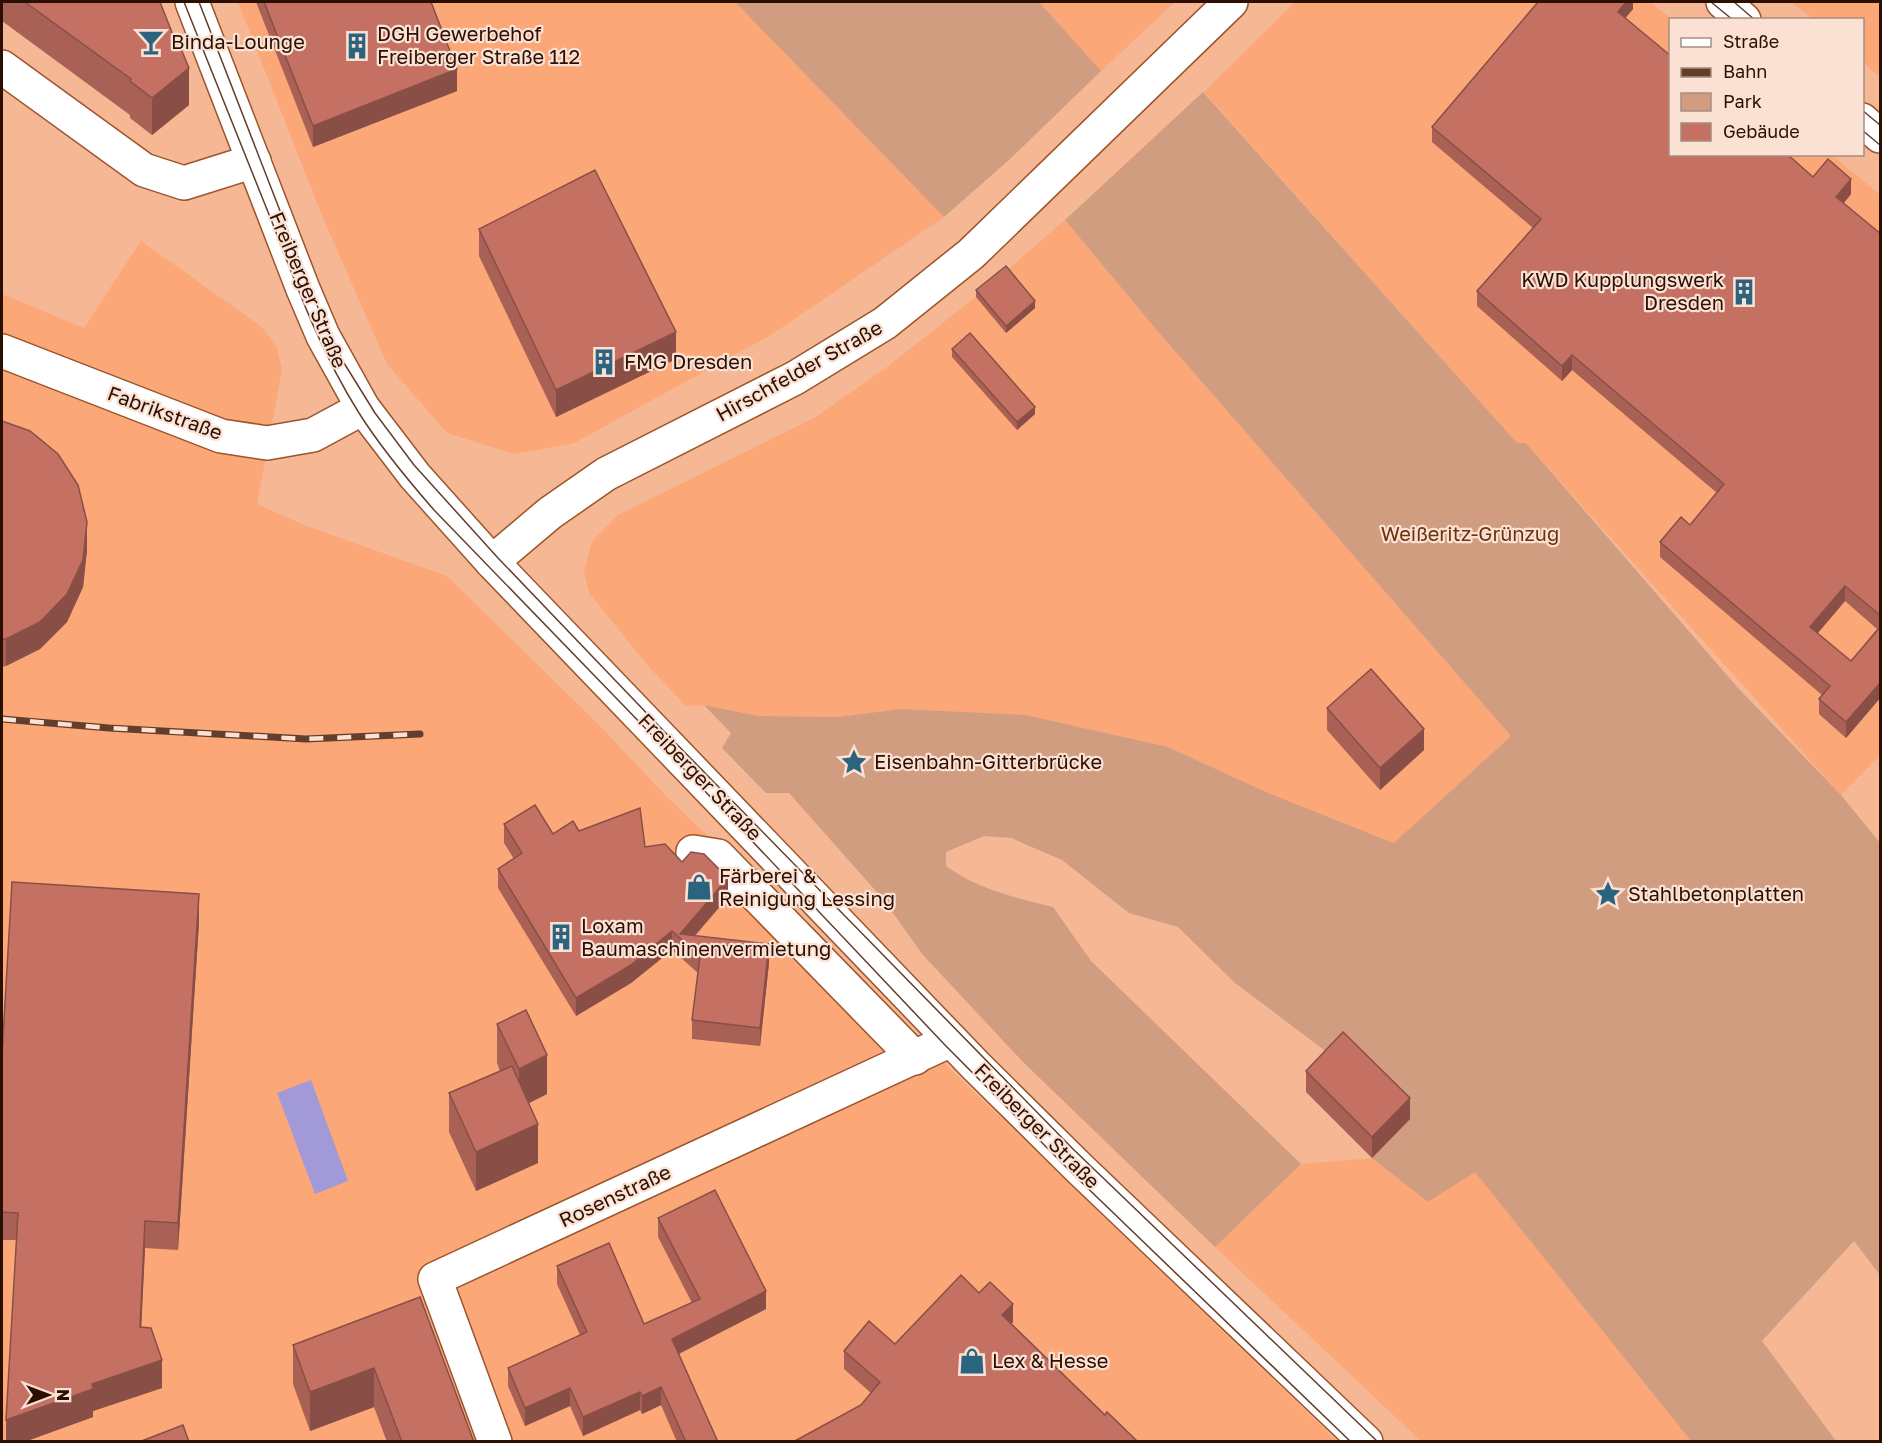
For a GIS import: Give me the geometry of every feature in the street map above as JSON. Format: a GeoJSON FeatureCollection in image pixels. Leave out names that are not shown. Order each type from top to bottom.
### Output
{"type":"FeatureCollection","features":[{"type":"Feature","properties":{"kind":"street","name":"Freiberger Straße"},"geometry":{"type":"LineString","coordinates":[[192,2],[323,336],[363,408],[415,476],[492,562],[951,1040],[1079,1168],[1366,1442]]}},
{"type":"Feature","properties":{"kind":"street","name":"Hirschfelder Straße"},"geometry":{"type":"LineString","coordinates":[[492,562],[550,513],[606,474],[795,378],[885,323],[971,254],[1231,2]]}},
{"type":"Feature","properties":{"kind":"street"},"geometry":{"type":"LineString","coordinates":[[1723,2],[1742,18]]}},
{"type":"Feature","properties":{"kind":"street"},"geometry":{"type":"LineString","coordinates":[[2,67],[144,170],[184,183],[254,161]]}},
{"type":"Feature","properties":{"kind":"street"},"geometry":{"type":"LineString","coordinates":[[1864,121],[1881,135]]}},
{"type":"Feature","properties":{"kind":"street","name":"Fabrikstraße"},"geometry":{"type":"LineString","coordinates":[[2,351],[221,436],[267,442],[313,435],[363,408]]}},
{"type":"Feature","properties":{"kind":"street"},"geometry":{"type":"LineString","coordinates":[[693,852],[718,856],[915,1058]]}},
{"type":"Feature","properties":{"kind":"street","name":"Rosenstraße"},"geometry":{"type":"LineString","coordinates":[[495,1442],[435,1279],[951,1040]]}},
{"type":"Feature","properties":{"kind":"shaded area"},"geometry":{"type":"Polygon","coordinates":[[[238,2],[735,2],[944,217],[771,335],[574,443],[514,454],[447,433],[387,364],[321,213],[238,2]]]}},
{"type":"Feature","properties":{"kind":"shaded area"},"geometry":{"type":"Polygon","coordinates":[[[1039,2],[1175,2],[1101,71],[1039,2]]]}},
{"type":"Feature","properties":{"kind":"shaded area"},"geometry":{"type":"Polygon","coordinates":[[[1295,2],[1650,2],[1671,18],[1669,156],[1833,156],[1880,195],[1880,755],[1841,795],[1526,443],[1517,443],[1204,92],[1295,2]]]}},
{"type":"Feature","properties":{"kind":"shaded area"},"geometry":{"type":"Polygon","coordinates":[[[1791,2],[1880,2],[1880,77],[1864,63],[1864,18],[1812,18],[1791,2]]]}},
{"type":"Feature","properties":{"kind":"shaded area"},"geometry":{"type":"Polygon","coordinates":[[[1065,220],[1154,327],[1511,736],[1395,843],[1268,793],[1168,747],[1026,715],[901,709],[837,717],[758,716],[704,705],[686,706],[648,666],[589,593],[584,572],[592,541],[618,515],[814,418],[883,370],[976,297],[1065,220]]]}},
{"type":"Feature","properties":{"kind":"shaded area"},"geometry":{"type":"Polygon","coordinates":[[[141,241],[262,327],[277,348],[282,370],[257,504],[304,525],[447,576],[600,726],[666,796],[1337,1441],[2,1441],[2,294],[84,328],[141,241]]]}},
{"type":"Feature","properties":{"kind":"shaded area"},"geometry":{"type":"Polygon","coordinates":[[[311,1080],[348,1181],[315,1194],[277,1093],[311,1080]]]}},
{"type":"Feature","properties":{"kind":"shaded area"},"geometry":{"type":"Polygon","coordinates":[[[1372,1158],[1428,1202],[1475,1171],[1691,1441],[1421,1441],[1215,1247],[1301,1164],[1372,1158]]]}},
{"type":"Feature","properties":{"kind":"green space"},"geometry":{"type":"Polygon","coordinates":[[[735,2],[1039,2],[1101,71],[1010,159],[944,217],[735,2]]]}},
{"type":"Feature","properties":{"kind":"green space","name":"Weißeritz-Grünzug"},"geometry":{"type":"Polygon","coordinates":[[[1203,92],[1517,443],[1526,443],[1738,688],[1841,795],[1880,843],[1880,1275],[1854,1241],[1762,1341],[1836,1441],[1691,1441],[1475,1172],[1428,1202],[1372,1158],[1410,1119],[1235,983],[1178,927],[1129,913],[1062,860],[1011,838],[984,836],[946,852],[946,866],[971,881],[998,892],[1053,907],[1091,961],[1301,1164],[1215,1247],[1023,1062],[923,955],[883,899],[789,793],[766,793],[722,748],[731,733],[704,705],[758,716],[837,717],[901,709],[1026,715],[1168,747],[1268,793],[1394,843],[1511,736],[1154,327],[1065,220],[1203,92]]]}},
{"type":"Feature","properties":{"kind":"building"},"geometry":{"type":"Polygon","coordinates":[[[25,2],[160,2],[189,68],[152,98],[130,81],[131,79],[25,2]]]}},
{"type":"Feature","properties":{"kind":"building","name":"DGH Gewerbehof Freiberger Straße 112"},"geometry":{"type":"Polygon","coordinates":[[[264,2],[431,2],[457,69],[313,126],[264,2]]]}},
{"type":"Feature","properties":{"kind":"building","name":"KWD Kupplungswerk Dresden"},"geometry":{"type":"Polygon","coordinates":[[[1538,2],[1626,2],[1618,12],[1669,54],[1669,156],[1789,156],[1813,177],[1828,159],[1851,179],[1836,197],[1881,234],[1881,616],[1845,586],[1810,627],[1851,661],[1881,626],[1881,682],[1846,722],[1819,699],[1830,686],[1660,542],[1681,517],[1690,525],[1724,484],[1572,355],[1562,366],[1477,291],[1541,219],[1432,127],[1538,2]]]}},
{"type":"Feature","properties":{"kind":"building"},"geometry":{"type":"Polygon","coordinates":[[[595,170],[676,332],[556,390],[479,229],[595,170]]]}},
{"type":"Feature","properties":{"kind":"building"},"geometry":{"type":"Polygon","coordinates":[[[1006,266],[1035,301],[1006,326],[976,290],[1006,266]]]}},
{"type":"Feature","properties":{"kind":"building"},"geometry":{"type":"Polygon","coordinates":[[[970,333],[1035,407],[1017,422],[952,349],[970,333]]]}},
{"type":"Feature","properties":{"kind":"building"},"geometry":{"type":"Polygon","coordinates":[[[2,421],[30,431],[58,454],[78,485],[87,522],[83,560],[67,594],[40,622],[6,639],[2,639],[2,421]]]}},
{"type":"Feature","properties":{"kind":"building"},"geometry":{"type":"Polygon","coordinates":[[[1371,669],[1424,729],[1380,768],[1327,708],[1371,669]]]}},
{"type":"Feature","properties":{"kind":"building"},"geometry":{"type":"Polygon","coordinates":[[[535,805],[553,834],[573,821],[579,831],[640,808],[645,847],[665,844],[682,862],[691,852],[704,854],[728,878],[680,934],[769,944],[760,1028],[692,1020],[700,956],[672,931],[631,965],[576,998],[498,869],[522,853],[504,824],[535,805]]]}},
{"type":"Feature","properties":{"kind":"building"},"geometry":{"type":"Polygon","coordinates":[[[12,882],[199,894],[178,1223],[145,1221],[140,1327],[151,1328],[162,1360],[92,1384],[93,1389],[6,1420],[18,1213],[2,1212],[2,1055],[12,882]]]}},
{"type":"Feature","properties":{"kind":"building"},"geometry":{"type":"Polygon","coordinates":[[[526,1010],[547,1055],[519,1069],[497,1024],[526,1010]]]}},
{"type":"Feature","properties":{"kind":"building"},"geometry":{"type":"Polygon","coordinates":[[[1343,1032],[1410,1098],[1372,1137],[1306,1071],[1343,1032]]]}},
{"type":"Feature","properties":{"kind":"building"},"geometry":{"type":"Polygon","coordinates":[[[512,1066],[538,1124],[476,1152],[449,1093],[512,1066]]]}},
{"type":"Feature","properties":{"kind":"building"},"geometry":{"type":"Polygon","coordinates":[[[715,1190],[766,1291],[672,1339],[718,1442],[686,1442],[661,1387],[642,1396],[640,1392],[583,1417],[570,1388],[525,1408],[508,1368],[587,1332],[557,1266],[609,1243],[644,1324],[700,1299],[658,1218],[715,1190]]]}},
{"type":"Feature","properties":{"kind":"building"},"geometry":{"type":"Polygon","coordinates":[[[961,1275],[979,1293],[990,1282],[1013,1304],[1002,1315],[1105,1415],[1107,1412],[1138,1442],[793,1442],[861,1405],[880,1382],[844,1351],[869,1321],[895,1344],[961,1275]]]}},
{"type":"Feature","properties":{"kind":"building"},"geometry":{"type":"Polygon","coordinates":[[[420,1297],[474,1442],[402,1442],[374,1368],[310,1392],[293,1345],[420,1297]]]}},
{"type":"Feature","properties":{"kind":"building"},"geometry":{"type":"Polygon","coordinates":[[[183,1425],[189,1442],[139,1442],[183,1425]]]}},
{"type":"Feature","properties":{"kind":"tram line"},"geometry":{"type":"LineString","coordinates":[[184,2],[321,343],[359,413],[404,475],[434,510],[649,732],[944,1044],[1073,1174],[1351,1442]]}},
{"type":"Feature","properties":{"kind":"tram line"},"geometry":{"type":"LineString","coordinates":[[199,2],[315,301],[344,363],[375,413],[414,465],[498,558],[658,725],[1073,1149],[1378,1442]]}},
{"type":"Feature","properties":{"kind":"tram line"},"geometry":{"type":"LineString","coordinates":[[1711,2],[1731,18]]}},
{"type":"Feature","properties":{"kind":"tram line"},"geometry":{"type":"LineString","coordinates":[[1734,2],[1753,18]]}},
{"type":"Feature","properties":{"kind":"tram line"},"geometry":{"type":"LineString","coordinates":[[1864,112],[1880,125]]}},
{"type":"Feature","properties":{"kind":"tram line"},"geometry":{"type":"LineString","coordinates":[[1864,132],[1880,145]]}},
{"type":"Feature","properties":{"kind":"railway"},"geometry":{"type":"LineString","coordinates":[[2,719],[109,728],[306,739],[420,734]]}},
{"type":"Feature","properties":{"kind":"place","name":"Binda-Lounge"},"geometry":{"type":"Point","coordinates":[151,42]}},
{"type":"Feature","properties":{"kind":"place","name":"DGH Gewerbehof Freiberger Straße 112"},"geometry":{"type":"Point","coordinates":[357,46]}},
{"type":"Feature","properties":{"kind":"place","name":"KWD Kupplungswerk Dresden"},"geometry":{"type":"Point","coordinates":[1744,292]}},
{"type":"Feature","properties":{"kind":"place","name":"FMG Dresden"},"geometry":{"type":"Point","coordinates":[604,362]}},
{"type":"Feature","properties":{"kind":"place","name":"Eisenbahn-Gitterbrücke"},"geometry":{"type":"Point","coordinates":[854,762]}},
{"type":"Feature","properties":{"kind":"place","name":"Färberei & Reinigung Lessing"},"geometry":{"type":"Point","coordinates":[699,887]}},
{"type":"Feature","properties":{"kind":"place","name":"Stahlbetonplatten"},"geometry":{"type":"Point","coordinates":[1608,894]}},
{"type":"Feature","properties":{"kind":"place","name":"Loxam Baumaschinenvermietung"},"geometry":{"type":"Point","coordinates":[561,937]}},
{"type":"Feature","properties":{"kind":"place","name":"Lex & Hesse"},"geometry":{"type":"Point","coordinates":[972,1361]}}]}
